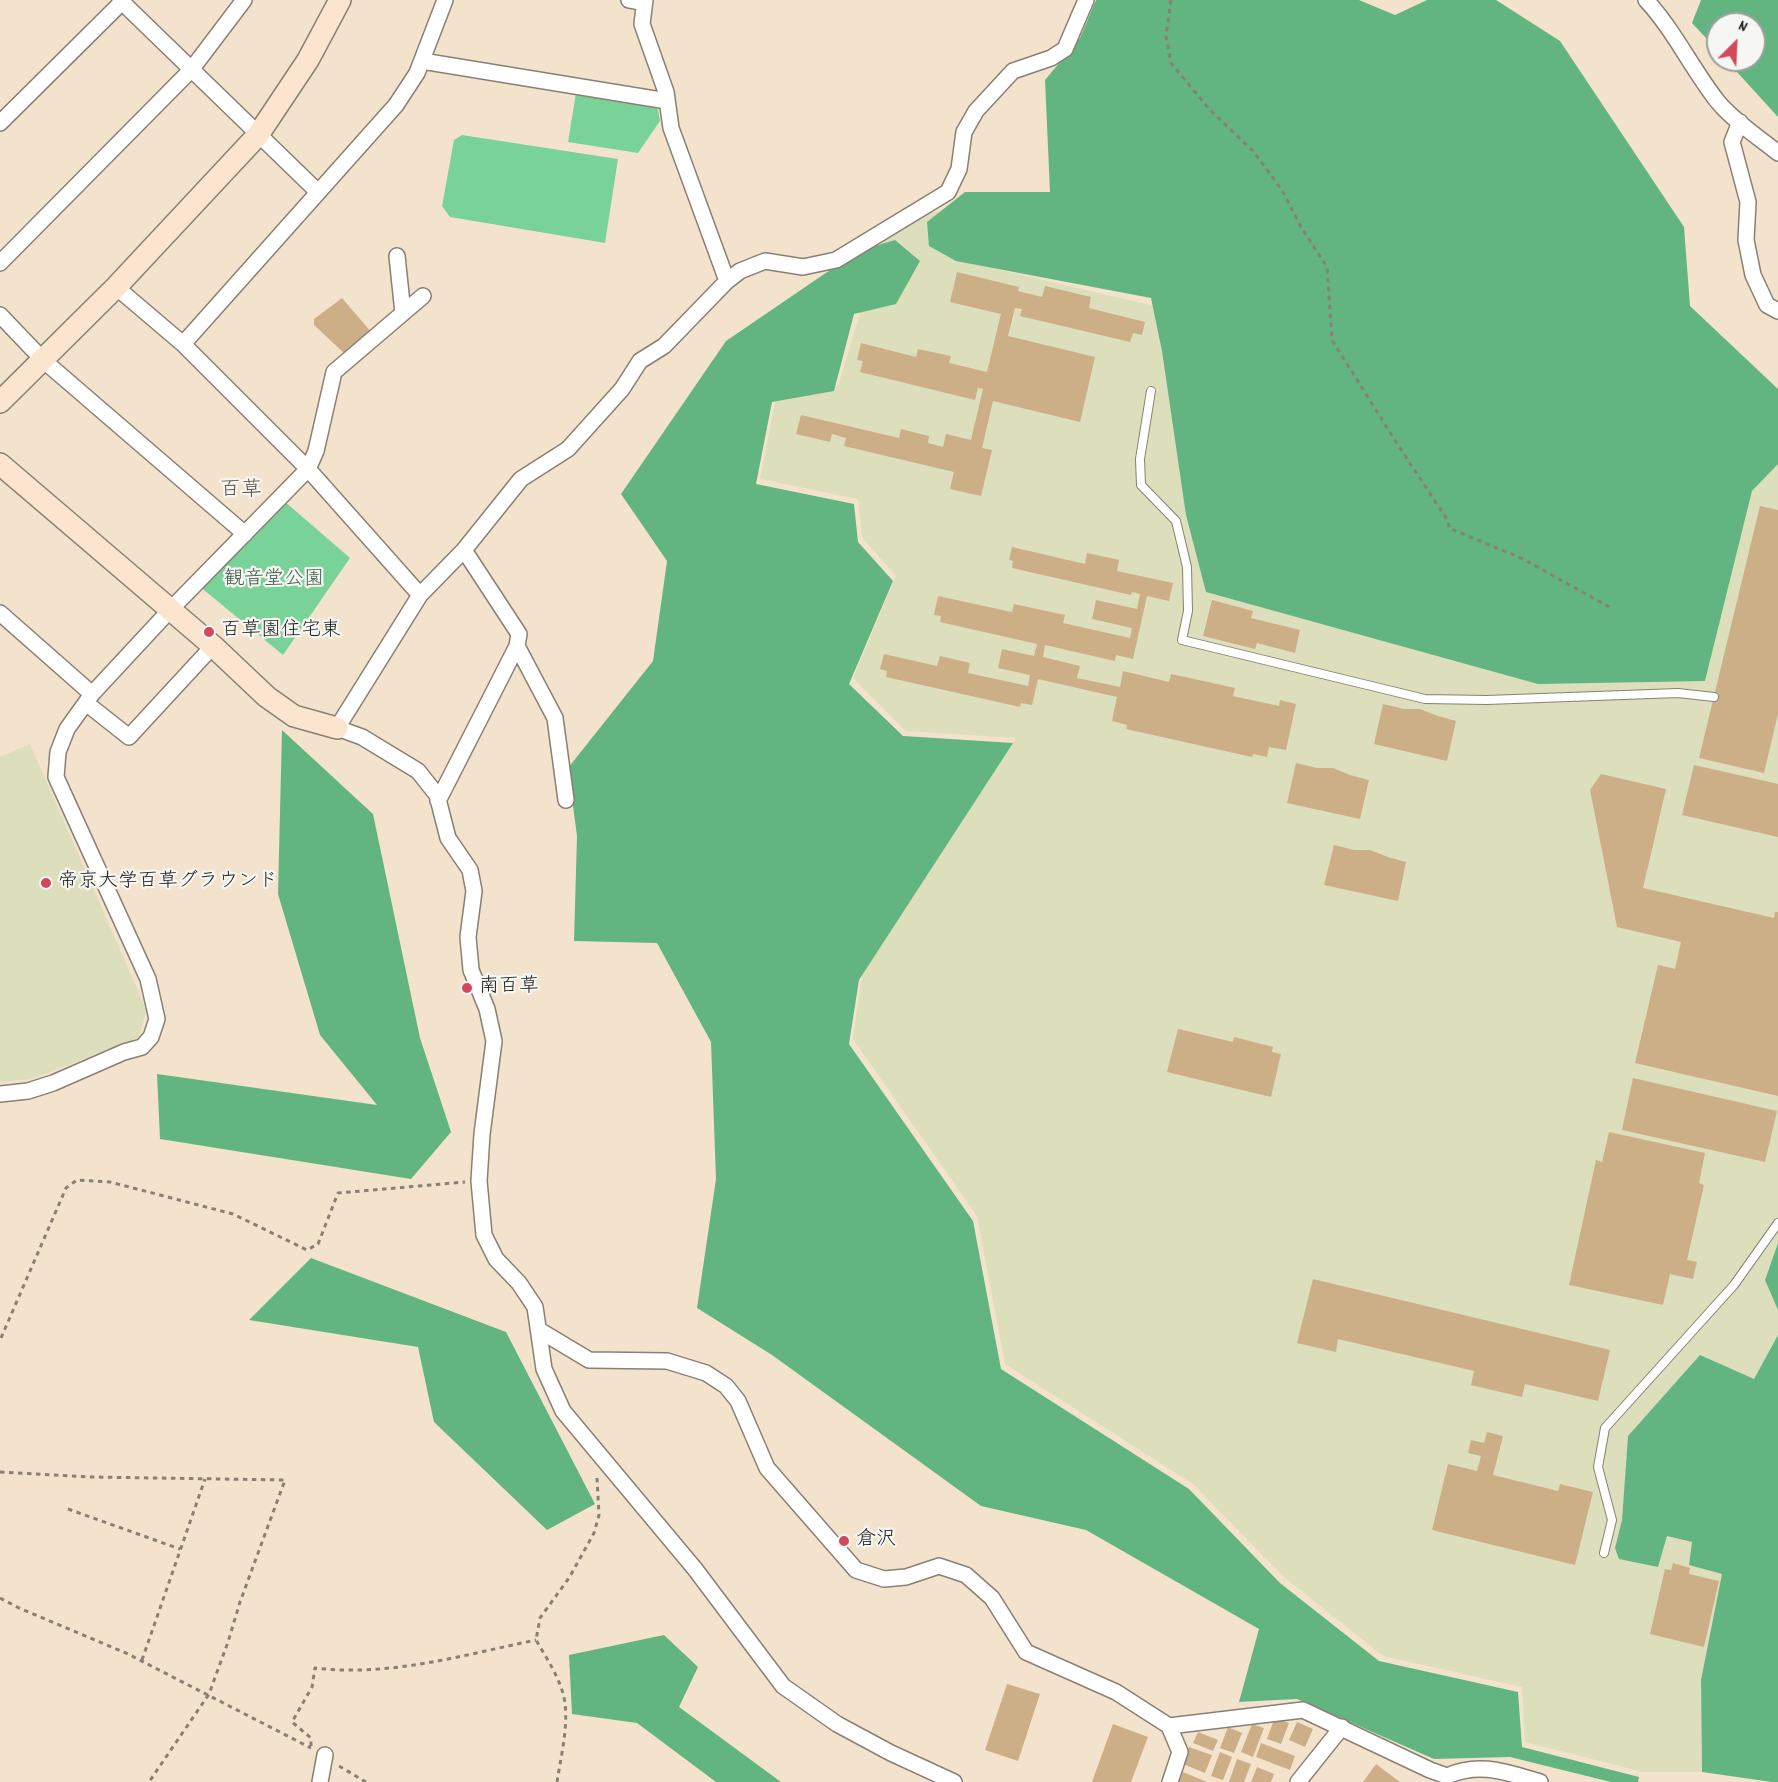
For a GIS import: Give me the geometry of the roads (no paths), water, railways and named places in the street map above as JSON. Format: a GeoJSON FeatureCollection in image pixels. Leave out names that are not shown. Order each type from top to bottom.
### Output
{"type":"FeatureCollection","features":[{"type":"Feature","properties":{"kind":"street"},"geometry":{"type":"LineString","coordinates":[[0,263],[191,70],[244,0]]}},
{"type":"Feature","properties":{"kind":"street"},"geometry":{"type":"LineString","coordinates":[[0,402],[116,287],[258,135],[308,60],[340,0]]}},
{"type":"Feature","properties":{"kind":"street"},"geometry":{"type":"LineString","coordinates":[[183,344],[396,105],[417,73],[445,0]]}},
{"type":"Feature","properties":{"kind":"street"},"geometry":{"type":"LineString","coordinates":[[629,0],[645,1],[642,24],[667,101],[671,128],[727,281]]}},
{"type":"Feature","properties":{"kind":"street"},"geometry":{"type":"LineString","coordinates":[[337,728],[420,595],[464,550],[521,479],[568,449],[622,388],[640,362],[664,346],[727,281],[741,271],[765,261],[802,267],[836,260],[948,192],[959,169],[964,132],[976,111],[1014,71],[1051,58],[1065,49],[1086,0]]}},
{"type":"Feature","properties":{"kind":"street"},"geometry":{"type":"LineString","coordinates":[[1646,0],[1659,15],[1719,102],[1778,153]]}},
{"type":"Feature","properties":{"kind":"street"},"geometry":{"type":"LineString","coordinates":[[0,123],[122,1],[318,192]]}},
{"type":"Feature","properties":{"kind":"street"},"geometry":{"type":"LineString","coordinates":[[422,61],[667,101]]}},
{"type":"Feature","properties":{"kind":"street"},"geometry":{"type":"LineString","coordinates":[[1740,122],[1732,142],[1748,202],[1746,240],[1753,275],[1767,304],[1778,311]]}},
{"type":"Feature","properties":{"kind":"street"},"geometry":{"type":"LineString","coordinates":[[398,256],[403,314]]}},
{"type":"Feature","properties":{"kind":"street"},"geometry":{"type":"LineString","coordinates":[[116,287],[183,344],[308,469],[420,595]]}},
{"type":"Feature","properties":{"kind":"street"},"geometry":{"type":"LineString","coordinates":[[0,1094],[28,1091],[53,1083],[124,1052],[142,1047],[151,1037],[157,1019],[148,979],[56,777],[58,752],[67,729],[89,699],[170,610],[308,469],[315,451],[334,372],[423,296]]}},
{"type":"Feature","properties":{"kind":"street"},"geometry":{"type":"LineString","coordinates":[[0,315],[43,360],[245,534]]}},
{"type":"Feature","properties":{"kind":"street"},"geometry":{"type":"LineString","coordinates":[[0,464],[213,646],[267,697],[294,716],[362,737],[418,771],[437,795],[448,838],[470,870],[474,891],[468,937],[471,970],[487,1009],[494,1041],[478,1181],[484,1235],[496,1259],[519,1283],[535,1307],[544,1370],[563,1411],[695,1569],[783,1686],[837,1724],[891,1753],[954,1782]]}},
{"type":"Feature","properties":{"kind":"street"},"geometry":{"type":"LineString","coordinates":[[438,801],[518,646],[519,634],[464,550]]}},
{"type":"Feature","properties":{"kind":"street"},"geometry":{"type":"LineString","coordinates":[[0,613],[129,737],[213,646]]}},
{"type":"Feature","properties":{"kind":"street"},"geometry":{"type":"LineString","coordinates":[[518,646],[555,718],[566,800]]}},
{"type":"Feature","properties":{"kind":"street"},"geometry":{"type":"LineString","coordinates":[[539,1330],[589,1360],[668,1361],[706,1374],[726,1386],[738,1401],[767,1468],[856,1570],[884,1579],[906,1577],[939,1566],[966,1575],[992,1598],[1026,1652],[1116,1692],[1169,1726],[1180,1752],[1170,1782]]}},
{"type":"Feature","properties":{"kind":"street"},"geometry":{"type":"LineString","coordinates":[[1169,1726],[1303,1710],[1445,1779],[1460,1770],[1488,1768],[1540,1782]]}},
{"type":"Feature","properties":{"kind":"street"},"geometry":{"type":"LineString","coordinates":[[1298,1782],[1342,1727]]}},
{"type":"Feature","properties":{"kind":"street"},"geometry":{"type":"LineString","coordinates":[[320,1782],[325,1755]]}},
{"type":"Feature","properties":{"kind":"lane"},"geometry":{"type":"LineString","coordinates":[[1151,391],[1140,459],[1141,485],[1176,522],[1187,567],[1188,611],[1182,640],[1425,699],[1486,700],[1678,693],[1714,697]]}},
{"type":"Feature","properties":{"kind":"lane"},"geometry":{"type":"LineString","coordinates":[[1604,1553],[1612,1520],[1598,1467],[1605,1428],[1734,1285],[1778,1224]]}},
{"type":"Feature","properties":{"kind":"place","name":"百草園住宅東"},"geometry":{"type":"Point","coordinates":[209,632]}},
{"type":"Feature","properties":{"kind":"place","name":"帝京大学百草グラウンド"},"geometry":{"type":"Point","coordinates":[46,883]}},
{"type":"Feature","properties":{"kind":"place","name":"南百草"},"geometry":{"type":"Point","coordinates":[467,988]}},
{"type":"Feature","properties":{"kind":"place","name":"倉沢"},"geometry":{"type":"Point","coordinates":[844,1541]}},
{"type":"Feature","properties":{"kind":"district","name":"百草"},"geometry":{"type":"Point","coordinates":[241,492]}},
{"type":"Feature","properties":{"kind":"park label","name":"観音堂公園"},"geometry":{"type":"Point","coordinates":[274,581]}}]}
